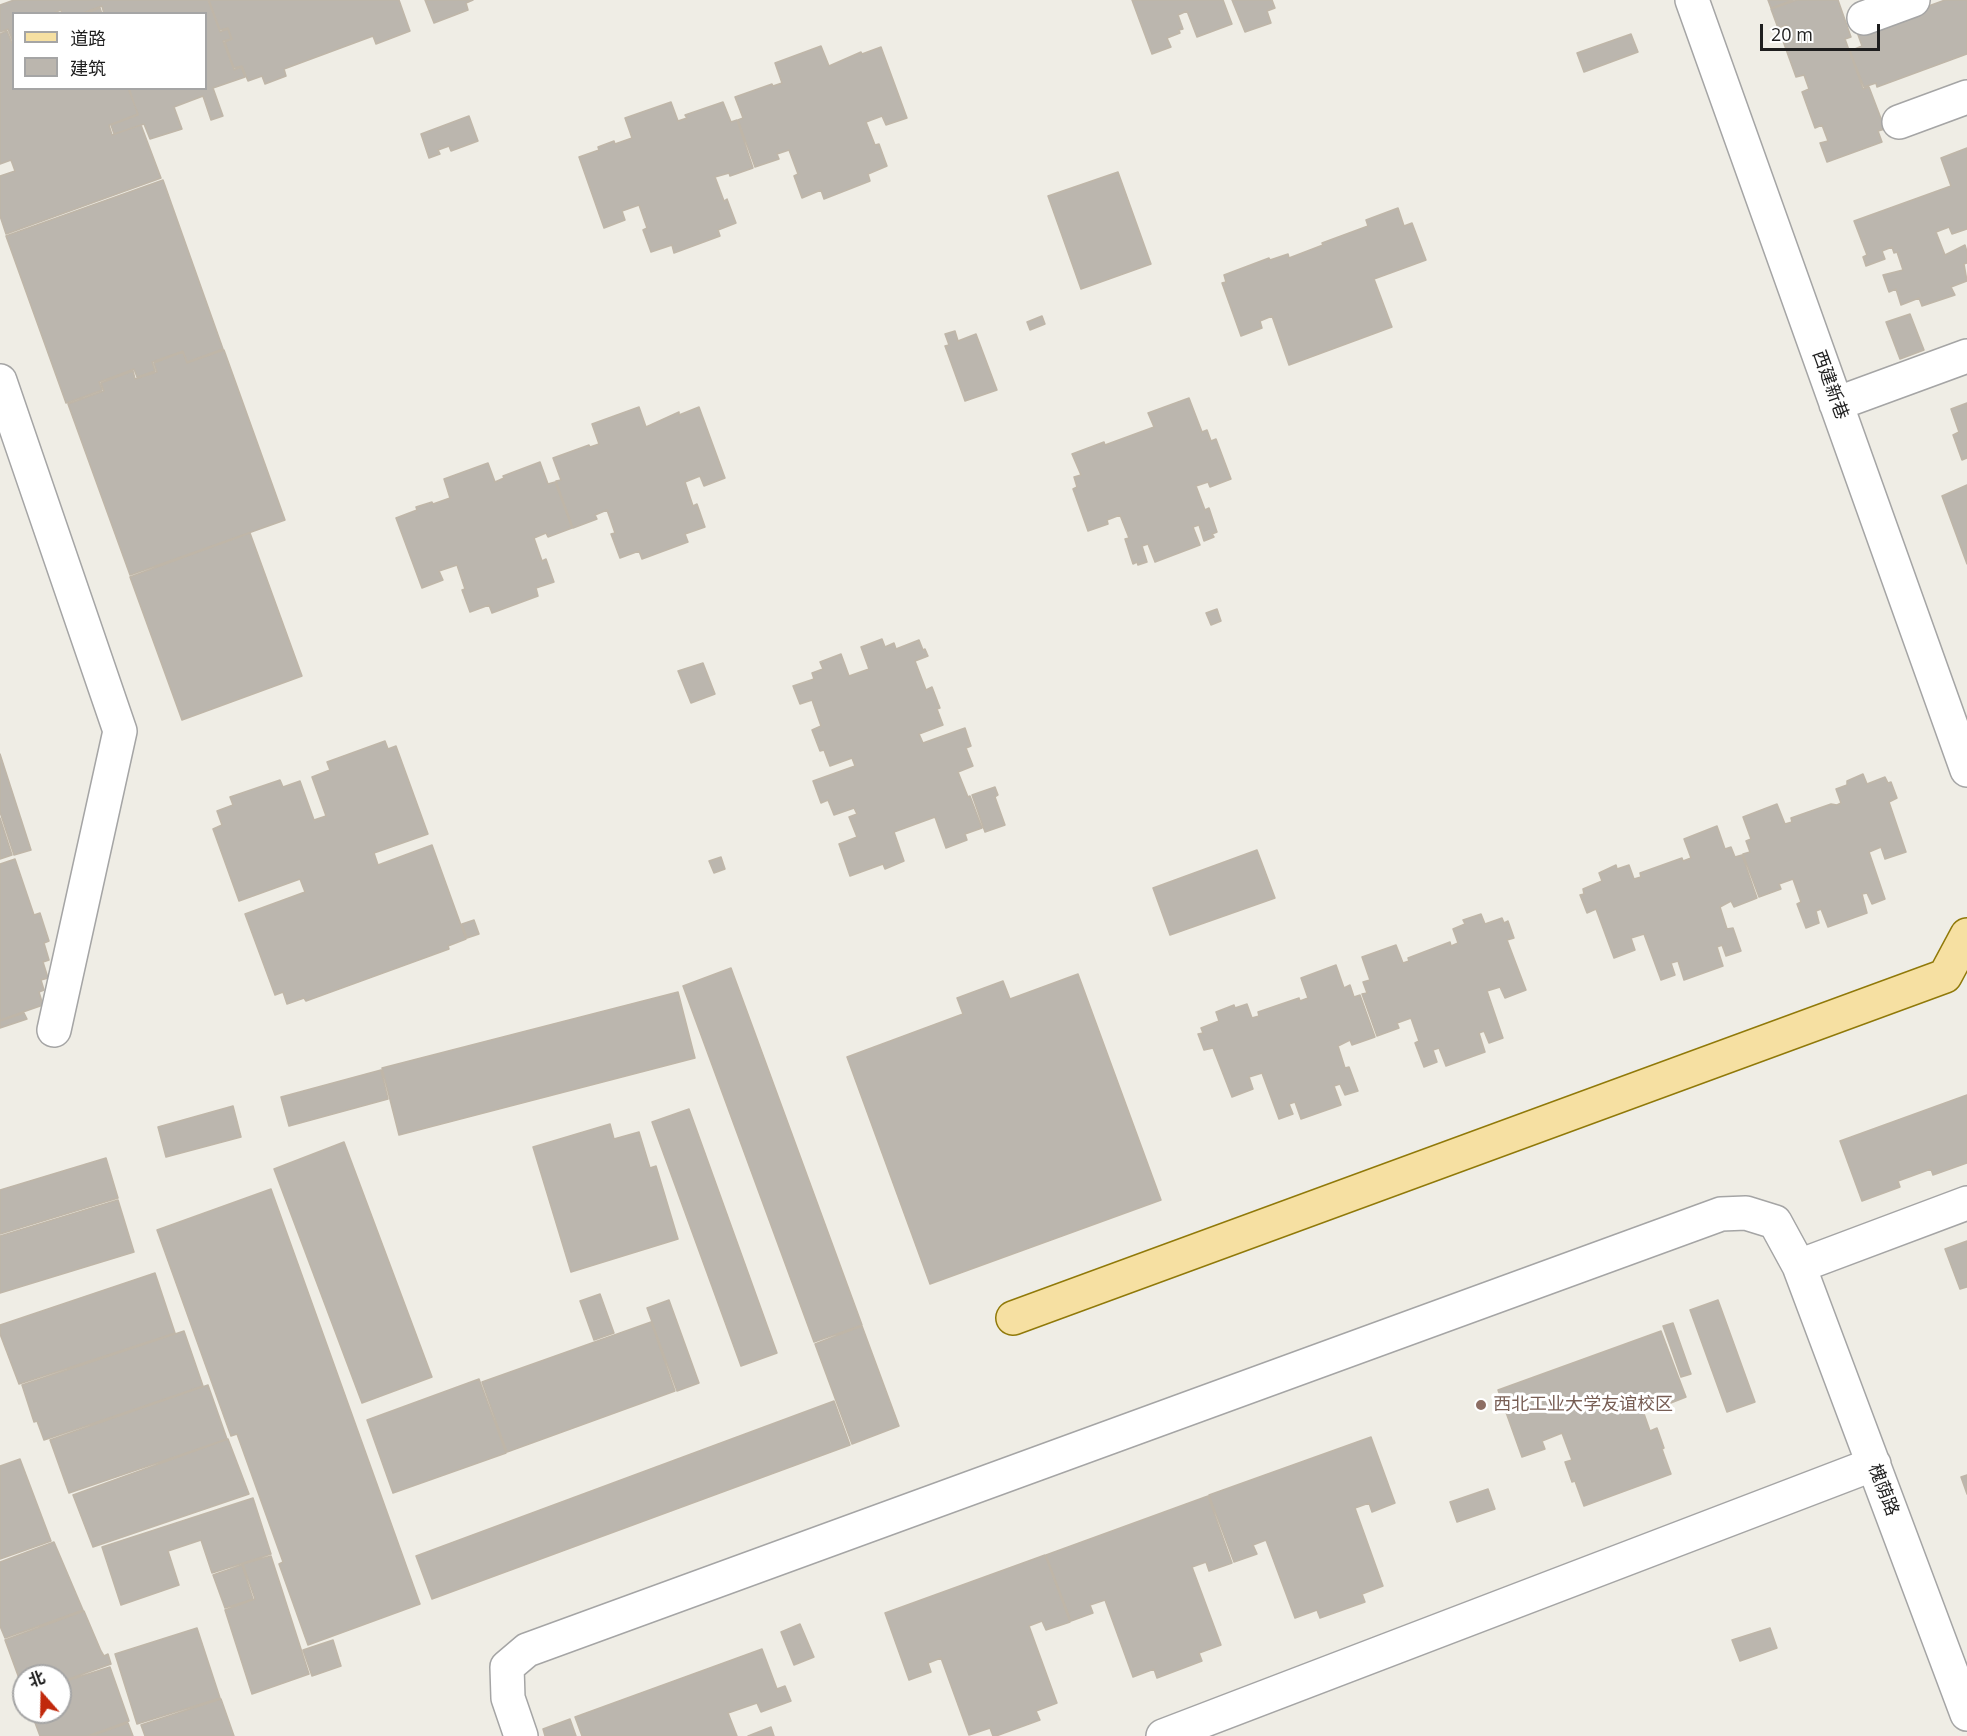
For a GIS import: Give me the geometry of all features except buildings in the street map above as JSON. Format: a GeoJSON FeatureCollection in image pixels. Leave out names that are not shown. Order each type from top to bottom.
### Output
{"type":"FeatureCollection","features":[{"type":"Feature","properties":{"kind":"main road"},"geometry":{"type":"LineString","coordinates":[[1013,1318],[1945,976],[1967,935]]}},
{"type":"Feature","properties":{"kind":"street","name":"西建新巷"},"geometry":{"type":"LineString","coordinates":[[1692,0],[1967,770]]}},
{"type":"Feature","properties":{"kind":"street"},"geometry":{"type":"LineString","coordinates":[[1864,18],[1913,0]]}},
{"type":"Feature","properties":{"kind":"street"},"geometry":{"type":"LineString","coordinates":[[1899,122],[1967,97]]}},
{"type":"Feature","properties":{"kind":"street"},"geometry":{"type":"LineString","coordinates":[[1836,404],[1967,356]]}},
{"type":"Feature","properties":{"kind":"street"},"geometry":{"type":"LineString","coordinates":[[0,381],[120,731],[54,1030]]}},
{"type":"Feature","properties":{"kind":"street"},"geometry":{"type":"LineString","coordinates":[[1799,1266],[1967,1203]]}},
{"type":"Feature","properties":{"kind":"street","name":"槐荫路"},"geometry":{"type":"LineString","coordinates":[[521,1736],[508,1698],[507,1667],[527,1650],[1721,1214],[1746,1213],[1774,1222],[1799,1266],[1967,1714]]}},
{"type":"Feature","properties":{"kind":"street"},"geometry":{"type":"LineString","coordinates":[[1163,1736],[1874,1464]]}},
{"type":"Feature","properties":{"kind":"place","name":"西北工业大学友谊校区"},"geometry":{"type":"Point","coordinates":[1481,1405]}}]}
